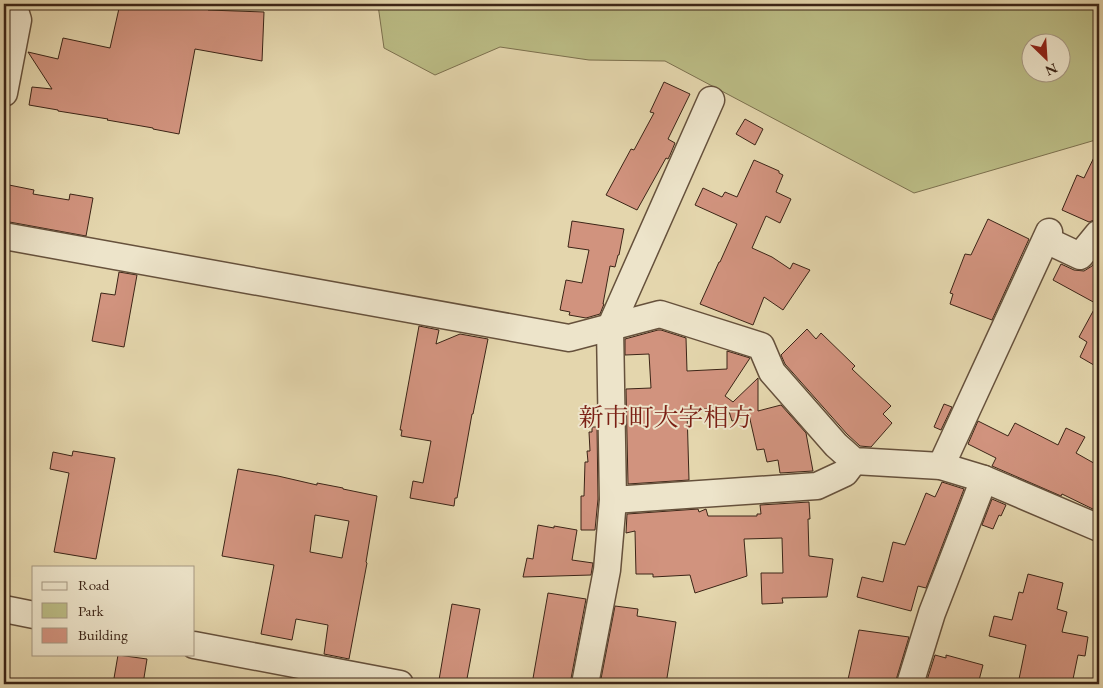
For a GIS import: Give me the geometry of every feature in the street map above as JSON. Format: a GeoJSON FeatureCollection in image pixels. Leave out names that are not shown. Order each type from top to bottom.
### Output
{"type":"FeatureCollection","features":[{"type":"Feature","properties":{"kind":"street"},"geometry":{"type":"LineString","coordinates":[[4,93],[18,20],[13,4]]}},
{"type":"Feature","properties":{"kind":"street"},"geometry":{"type":"LineString","coordinates":[[585,684],[606,570],[612,500],[610,328],[711,100]]}},
{"type":"Feature","properties":{"kind":"street"},"geometry":{"type":"LineString","coordinates":[[941,466],[1047,236],[1080,256],[1099,234]]}},
{"type":"Feature","properties":{"kind":"street"},"geometry":{"type":"LineString","coordinates":[[4,236],[569,338],[660,314],[761,346],[772,372],[836,445],[854,461],[941,466],[984,479],[1099,528]]}},
{"type":"Feature","properties":{"kind":"street"},"geometry":{"type":"LineString","coordinates":[[612,500],[817,486],[845,474],[854,461]]}},
{"type":"Feature","properties":{"kind":"street"},"geometry":{"type":"LineString","coordinates":[[910,684],[932,613],[984,479]]}},
{"type":"Feature","properties":{"kind":"street"},"geometry":{"type":"LineString","coordinates":[[4,609],[32,615]]}},
{"type":"Feature","properties":{"kind":"street"},"geometry":{"type":"LineString","coordinates":[[195,645],[400,684]]}},
{"type":"Feature","properties":{"kind":"green space"},"geometry":{"type":"Polygon","coordinates":[[[379,4],[1099,4],[1099,139],[914,193],[665,61],[589,60],[500,47],[435,75],[384,48],[379,4]]]}},
{"type":"Feature","properties":{"kind":"building"},"geometry":{"type":"Polygon","coordinates":[[[120,4],[179,4],[190,5],[190,7],[209,8],[208,10],[264,12],[262,61],[195,49],[179,134],[29,105],[32,87],[52,89],[28,52],[58,59],[63,38],[110,48],[120,4]]]}},
{"type":"Feature","properties":{"kind":"building"},"geometry":{"type":"Polygon","coordinates":[[[664,82],[690,94],[668,139],[675,143],[670,155],[668,159],[666,158],[637,210],[606,195],[631,149],[634,150],[654,113],[650,112],[664,82]]]}},
{"type":"Feature","properties":{"kind":"building"},"geometry":{"type":"Polygon","coordinates":[[[745,119],[763,129],[755,145],[736,134],[745,119]]]}},
{"type":"Feature","properties":{"kind":"building"},"geometry":{"type":"Polygon","coordinates":[[[1099,147],[1099,219],[1089,222],[1062,210],[1077,175],[1084,178],[1099,147]]]}},
{"type":"Feature","properties":{"kind":"building"},"geometry":{"type":"Polygon","coordinates":[[[754,160],[779,171],[783,175],[776,192],[791,199],[780,223],[766,216],[752,248],[772,257],[790,269],[793,263],[810,270],[783,310],[764,297],[753,325],[700,304],[737,224],[695,205],[703,188],[722,197],[725,192],[737,197],[754,160]]]}},
{"type":"Feature","properties":{"kind":"building"},"geometry":{"type":"Polygon","coordinates":[[[4,184],[34,190],[33,194],[69,200],[70,194],[93,198],[86,236],[4,221],[4,184]]]}},
{"type":"Feature","properties":{"kind":"building"},"geometry":{"type":"Polygon","coordinates":[[[988,219],[1029,239],[992,320],[950,304],[953,294],[950,293],[965,254],[971,255],[988,219]]]}},
{"type":"Feature","properties":{"kind":"building"},"geometry":{"type":"Polygon","coordinates":[[[572,221],[624,229],[615,267],[610,266],[604,304],[600,314],[586,318],[569,315],[570,312],[560,310],[566,280],[582,283],[589,250],[568,247],[572,221]]]}},
{"type":"Feature","properties":{"kind":"building"},"geometry":{"type":"Polygon","coordinates":[[[1099,256],[1099,368],[1080,357],[1087,342],[1079,337],[1097,304],[1053,280],[1061,264],[1074,270],[1084,271],[1092,266],[1099,256]]]}},
{"type":"Feature","properties":{"kind":"building"},"geometry":{"type":"Polygon","coordinates":[[[119,272],[137,275],[124,347],[92,341],[101,293],[115,295],[119,272]]]}},
{"type":"Feature","properties":{"kind":"building"},"geometry":{"type":"Polygon","coordinates":[[[419,326],[439,330],[436,344],[460,334],[488,339],[454,506],[410,498],[413,481],[423,483],[431,441],[401,436],[402,430],[400,430],[419,326]]]}},
{"type":"Feature","properties":{"kind":"building"},"geometry":{"type":"Polygon","coordinates":[[[807,329],[816,339],[821,333],[855,366],[852,369],[891,406],[883,414],[892,423],[871,447],[860,446],[847,434],[785,364],[781,355],[807,329]]]}},
{"type":"Feature","properties":{"kind":"building"},"geometry":{"type":"Polygon","coordinates":[[[658,330],[686,338],[687,371],[727,369],[727,351],[750,358],[725,396],[733,402],[758,378],[758,411],[781,405],[806,433],[813,471],[780,473],[778,460],[767,462],[764,449],[757,450],[749,415],[732,421],[728,408],[687,410],[689,480],[628,484],[626,389],[651,388],[649,354],[625,355],[625,339],[658,330]]]}},
{"type":"Feature","properties":{"kind":"building"},"geometry":{"type":"Polygon","coordinates":[[[944,404],[952,407],[941,430],[934,427],[944,404]]]}},
{"type":"Feature","properties":{"kind":"building"},"geometry":{"type":"Polygon","coordinates":[[[978,421],[1008,436],[1015,423],[1058,445],[1066,428],[1085,437],[1076,453],[1099,466],[1099,512],[1062,494],[1061,496],[992,466],[996,458],[968,444],[978,421]]]}},
{"type":"Feature","properties":{"kind":"building"},"geometry":{"type":"Polygon","coordinates":[[[592,427],[597,427],[598,499],[595,530],[581,530],[581,496],[584,496],[585,462],[588,462],[587,451],[590,451],[589,432],[592,432],[592,427]]]}},
{"type":"Feature","properties":{"kind":"building"},"geometry":{"type":"Polygon","coordinates":[[[73,451],[115,458],[96,559],[54,552],[69,473],[50,469],[53,452],[72,456],[73,451]]]}},
{"type":"Feature","properties":{"kind":"building"},"geometry":{"type":"Polygon","coordinates":[[[238,469],[377,496],[349,659],[324,654],[328,625],[296,619],[292,640],[261,634],[274,565],[222,556],[238,469]],[[315,515],[310,552],[342,558],[349,521],[315,515]]]}},
{"type":"Feature","properties":{"kind":"building"},"geometry":{"type":"Polygon","coordinates":[[[942,482],[964,489],[926,588],[918,586],[911,611],[857,597],[862,577],[883,582],[893,542],[905,545],[926,493],[935,497],[942,482]]]}},
{"type":"Feature","properties":{"kind":"building"},"geometry":{"type":"Polygon","coordinates":[[[992,499],[1006,505],[993,529],[982,525],[992,499]]]}},
{"type":"Feature","properties":{"kind":"building"},"geometry":{"type":"Polygon","coordinates":[[[809,502],[809,556],[833,559],[827,597],[782,598],[783,603],[762,604],[761,573],[783,573],[782,538],[744,539],[747,576],[695,593],[690,575],[653,577],[653,574],[636,574],[635,531],[626,533],[627,514],[698,509],[699,512],[706,509],[708,516],[757,516],[757,514],[761,514],[760,505],[809,502]]]}},
{"type":"Feature","properties":{"kind":"building"},"geometry":{"type":"Polygon","coordinates":[[[538,525],[577,530],[572,560],[593,563],[591,575],[523,577],[527,558],[533,559],[538,525]]]}},
{"type":"Feature","properties":{"kind":"building"},"geometry":{"type":"Polygon","coordinates":[[[1028,574],[1063,583],[1057,609],[1067,612],[1062,632],[1088,637],[1085,656],[1078,655],[1072,684],[1018,684],[1026,645],[989,636],[994,616],[1012,620],[1019,592],[1023,593],[1028,574]]]}},
{"type":"Feature","properties":{"kind":"building"},"geometry":{"type":"Polygon","coordinates":[[[548,593],[586,599],[570,684],[532,684],[548,593]]]}},
{"type":"Feature","properties":{"kind":"building"},"geometry":{"type":"Polygon","coordinates":[[[452,604],[480,609],[466,684],[439,680],[452,604]]]}},
{"type":"Feature","properties":{"kind":"building"},"geometry":{"type":"Polygon","coordinates":[[[615,606],[638,609],[637,616],[676,622],[666,684],[600,684],[615,606]]]}},
{"type":"Feature","properties":{"kind":"building"},"geometry":{"type":"Polygon","coordinates":[[[859,630],[909,637],[895,684],[847,684],[859,630]]]}},
{"type":"Feature","properties":{"kind":"building"},"geometry":{"type":"Polygon","coordinates":[[[935,655],[946,658],[946,655],[983,665],[978,684],[944,684],[927,680],[935,655]]]}},
{"type":"Feature","properties":{"kind":"building"},"geometry":{"type":"Polygon","coordinates":[[[118,656],[147,659],[143,684],[113,684],[118,656]]]}},
{"type":"Feature","properties":{"kind":"district","name":"新市町大字相方"},"geometry":{"type":"Point","coordinates":[666,417]}}]}
